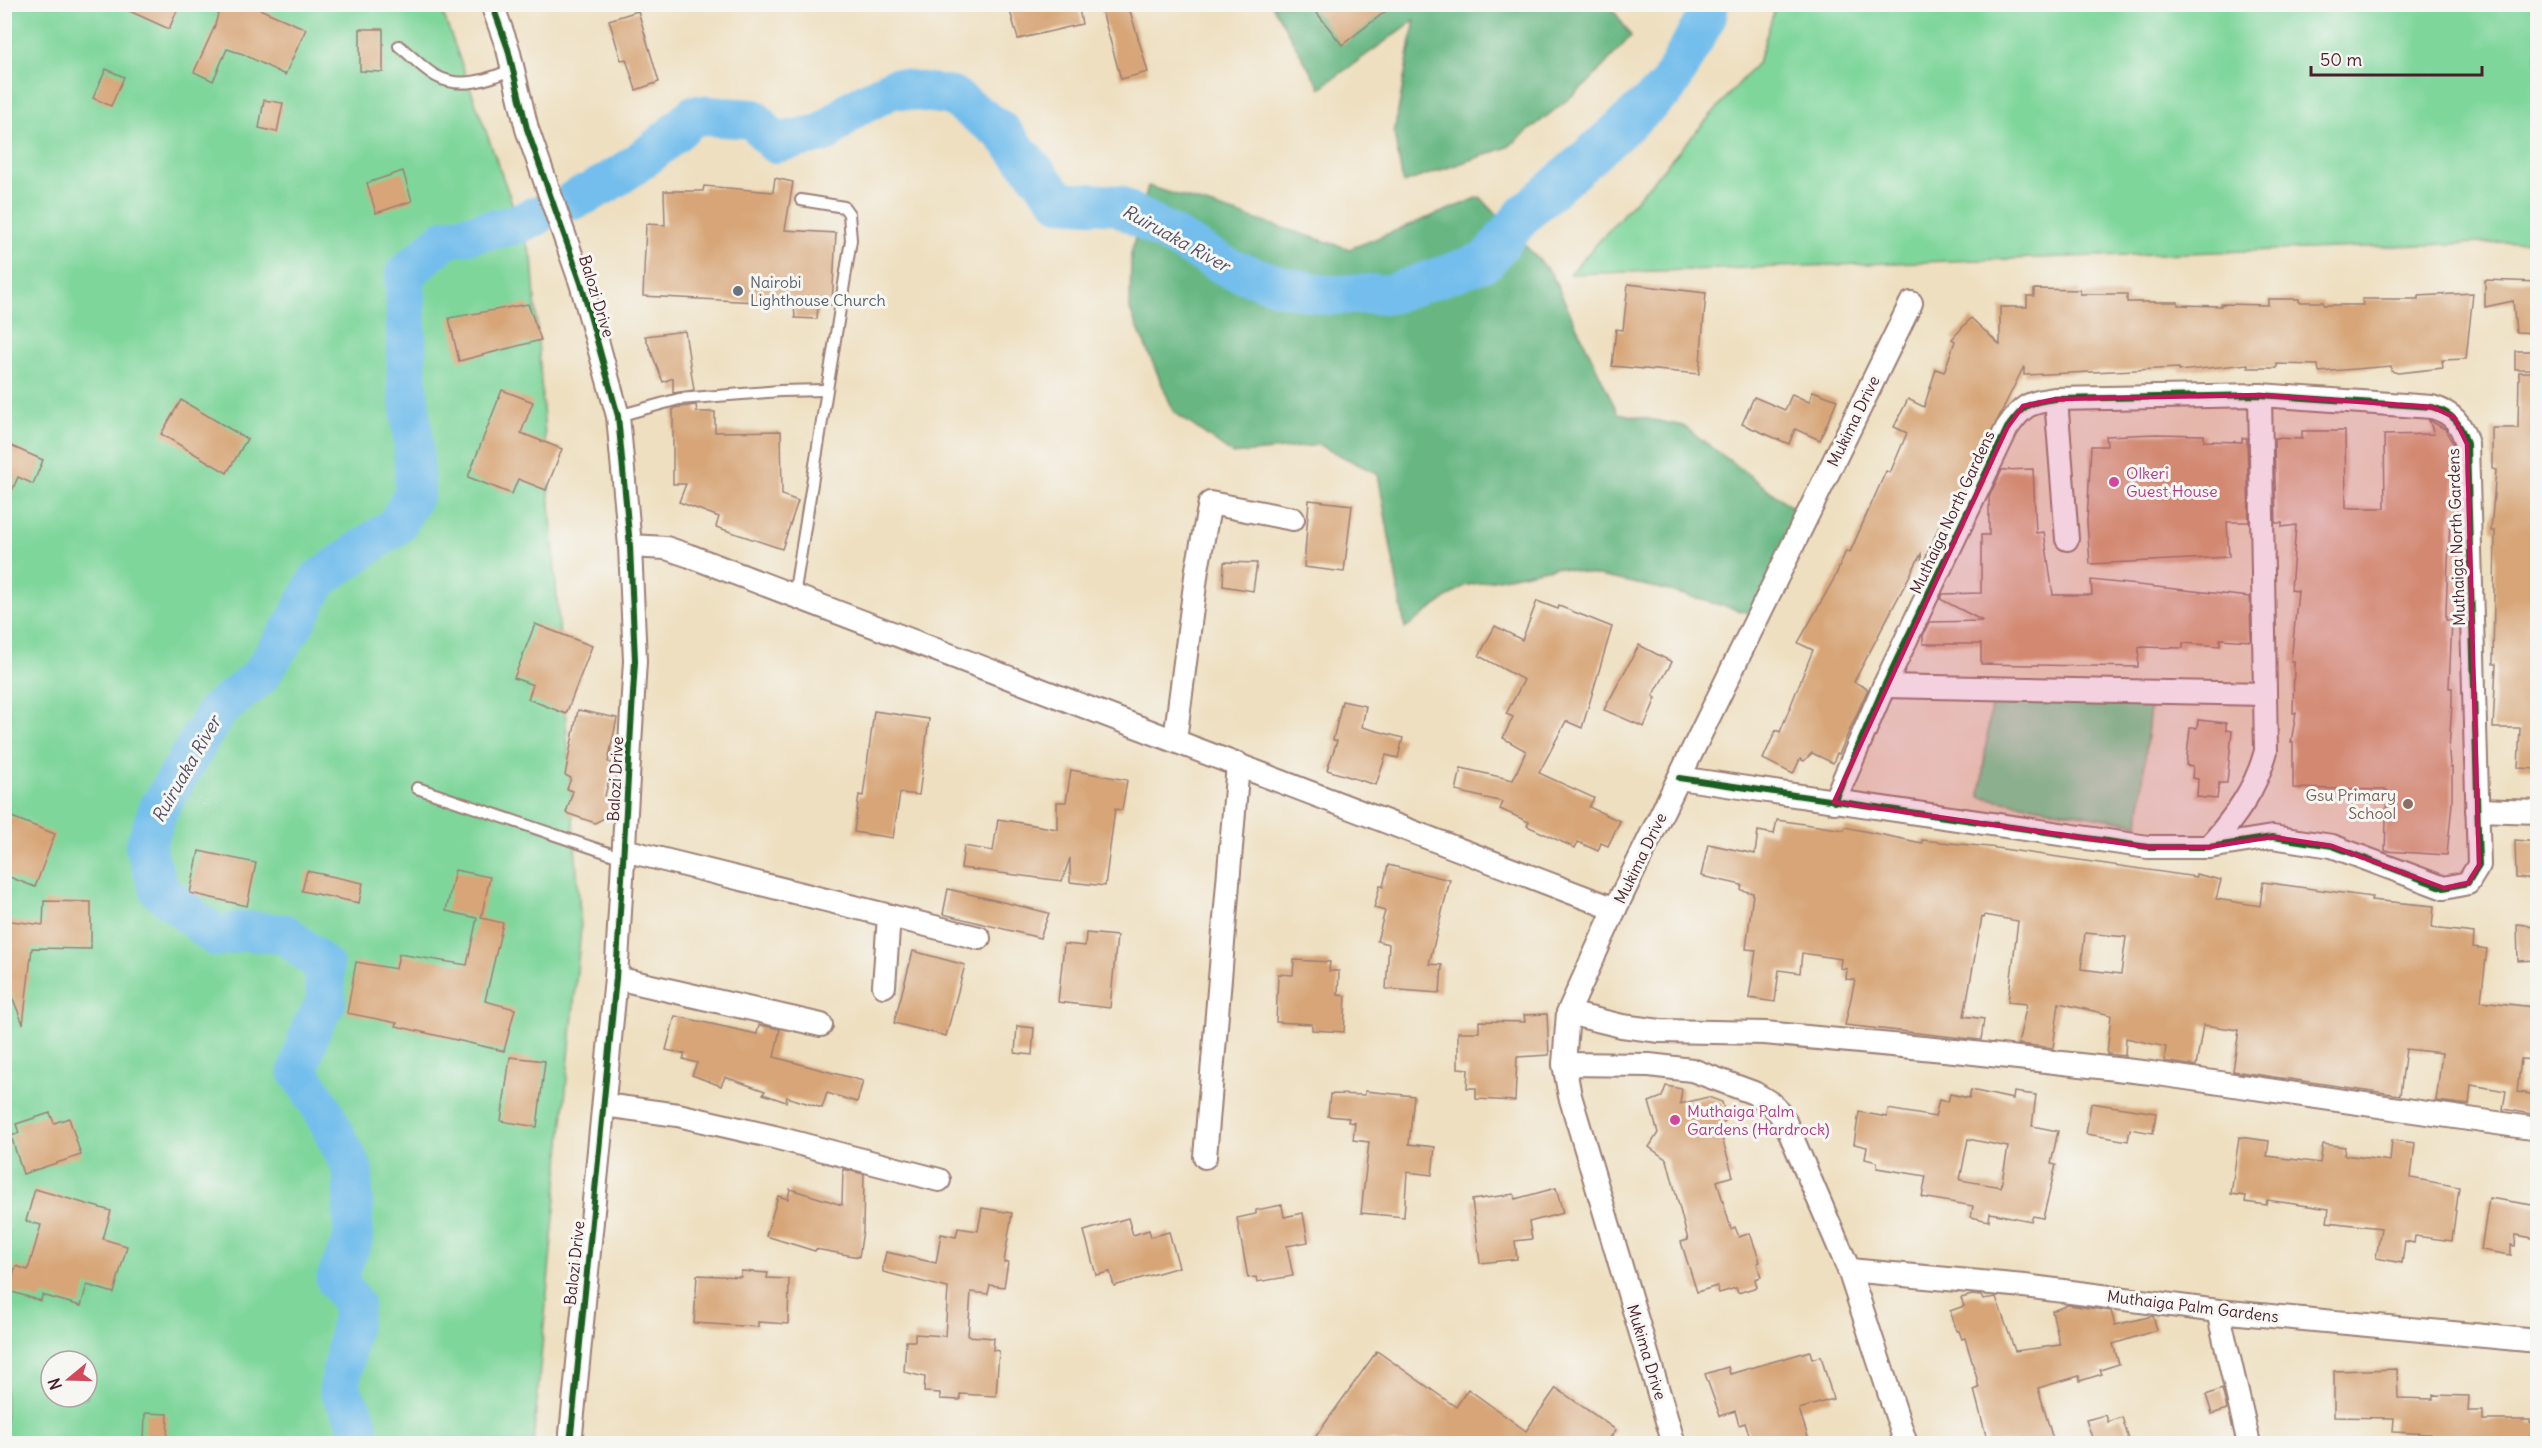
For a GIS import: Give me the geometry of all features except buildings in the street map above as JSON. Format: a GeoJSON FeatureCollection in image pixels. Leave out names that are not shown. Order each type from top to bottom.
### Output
{"type":"FeatureCollection","features":[{"type":"Feature","properties":{"kind":"street","name":"Balozi Drive"},"geometry":{"type":"LineString","coordinates":[[492,4],[513,69],[527,129],[581,283],[618,416],[630,546],[635,661],[616,978],[570,1443]]}},
{"type":"Feature","properties":{"kind":"street","name":"Mukima Drive"},"geometry":{"type":"LineString","coordinates":[[1674,1443],[1577,1122],[1564,1064],[1569,1013],[1615,909],[1911,303]]}},
{"type":"Feature","properties":{"kind":"street","name":"Muthaiga North Gardens"},"geometry":{"type":"LineString","coordinates":[[1679,778],[1834,802],[2148,847],[2209,847],[2272,837],[2322,844],[2444,888],[2468,883],[2479,865],[2467,444],[2463,429],[2454,417],[2432,407],[2260,395],[2056,399],[2036,401],[2023,406],[2007,428],[1884,686],[1834,802]]}},
{"type":"Feature","properties":{"kind":"street"},"geometry":{"type":"LineString","coordinates":[[2209,847],[2236,815],[2259,776],[2266,751],[2260,395]]}},
{"type":"Feature","properties":{"kind":"street"},"geometry":{"type":"LineString","coordinates":[[2056,399],[2067,539]]}},
{"type":"Feature","properties":{"kind":"street"},"geometry":{"type":"LineString","coordinates":[[1175,740],[1197,569],[1210,503],[1293,519]]}},
{"type":"Feature","properties":{"kind":"street"},"geometry":{"type":"LineString","coordinates":[[630,546],[666,548],[1615,909]]}},
{"type":"Feature","properties":{"kind":"street"},"geometry":{"type":"LineString","coordinates":[[1884,686],[2265,694]]}},
{"type":"Feature","properties":{"kind":"street"},"geometry":{"type":"LineString","coordinates":[[1205,1157],[1238,764]]}},
{"type":"Feature","properties":{"kind":"street"},"geometry":{"type":"LineString","coordinates":[[2477,810],[2538,812]]}},
{"type":"Feature","properties":{"kind":"street"},"geometry":{"type":"LineString","coordinates":[[624,854],[979,938]]}},
{"type":"Feature","properties":{"kind":"street"},"geometry":{"type":"LineString","coordinates":[[884,986],[889,916]]}},
{"type":"Feature","properties":{"kind":"street"},"geometry":{"type":"LineString","coordinates":[[616,978],[821,1024]]}},
{"type":"Feature","properties":{"kind":"street"},"geometry":{"type":"LineString","coordinates":[[1569,1013],[1622,1026],[1660,1031],[1765,1033],[2151,1073],[2538,1129]]}},
{"type":"Feature","properties":{"kind":"street"},"geometry":{"type":"LineString","coordinates":[[1564,1064],[1649,1065],[1692,1070],[1755,1093],[1772,1104],[1784,1119],[1849,1270],[1906,1443]]}},
{"type":"Feature","properties":{"kind":"street"},"geometry":{"type":"LineString","coordinates":[[604,1105],[678,1115],[939,1180]]}},
{"type":"Feature","properties":{"kind":"street","name":"Muthaiga Palm Gardens"},"geometry":{"type":"LineString","coordinates":[[1849,1270],[2024,1286],[2218,1311],[2538,1341]]}},
{"type":"Feature","properties":{"kind":"street"},"geometry":{"type":"LineString","coordinates":[[2218,1311],[2249,1443]]}},
{"type":"Feature","properties":{"kind":"lane"},"geometry":{"type":"LineString","coordinates":[[399,46],[436,76],[455,83],[484,81],[513,69]]}},
{"type":"Feature","properties":{"kind":"lane"},"geometry":{"type":"LineString","coordinates":[[794,596],[851,240],[849,213],[844,207],[801,200]]}},
{"type":"Feature","properties":{"kind":"lane"},"geometry":{"type":"LineString","coordinates":[[618,416],[679,399],[780,391],[826,390]]}},
{"type":"Feature","properties":{"kind":"lane"},"geometry":{"type":"LineString","coordinates":[[417,788],[624,854]]}},
{"type":"Feature","properties":{"kind":"highlighted area"},"geometry":{"type":"Polygon","coordinates":[[[2260,395],[2432,407],[2454,417],[2467,444],[2479,865],[2468,883],[2444,888],[2332,846],[2272,837],[2209,847],[2148,847],[1834,802],[2007,428],[2023,406],[2056,399],[2260,395]]]}},
{"type":"Feature","properties":{"kind":"green space"},"geometry":{"type":"Polygon","coordinates":[[[5,5],[440,5],[532,258],[581,928],[533,1443],[5,1444],[5,5]]]}},
{"type":"Feature","properties":{"kind":"green space"},"geometry":{"type":"Polygon","coordinates":[[[1272,5],[1610,5],[1631,36],[1587,84],[1508,147],[1403,183],[1394,133],[1415,20],[1320,88],[1272,5]]]}},
{"type":"Feature","properties":{"kind":"green space"},"geometry":{"type":"Polygon","coordinates":[[[1776,5],[2537,5],[2537,241],[1570,274],[1758,62],[1776,5]]]}},
{"type":"Feature","properties":{"kind":"green space"},"geometry":{"type":"Polygon","coordinates":[[[1148,186],[1350,249],[1480,197],[1551,273],[1618,413],[1683,426],[1801,514],[1757,615],[1662,589],[1556,567],[1464,586],[1405,628],[1378,474],[1319,445],[1233,454],[1174,412],[1130,310],[1131,254],[1148,186]]]}},
{"type":"Feature","properties":{"kind":"green space"},"geometry":{"type":"Polygon","coordinates":[[[1993,689],[2151,693],[2139,824],[1980,797],[1993,689]]]}},
{"type":"Feature","properties":{"kind":"waterway","name":"Ruiruaka River"},"geometry":{"type":"LineString","coordinates":[[574,200],[607,183],[637,163],[694,115],[753,119],[775,143],[824,133],[853,109],[894,88],[952,96],[1001,131],[1060,201],[1117,205],[1231,269],[1282,286],[1326,295],[1391,294],[1486,261],[1525,213],[1667,88],[1707,16],[1709,4]]}},
{"type":"Feature","properties":{"kind":"waterway","name":"Ruiruaka River"},"geometry":{"type":"LineString","coordinates":[[361,1444],[356,1418],[339,1389],[354,1305],[336,1280],[353,1239],[353,1170],[320,1105],[298,1071],[311,1029],[326,1003],[324,966],[285,934],[243,931],[217,937],[160,891],[145,847],[159,808],[216,712],[259,677],[295,623],[318,580],[396,526],[415,492],[413,437],[407,380],[405,274],[445,239],[515,225],[536,216]]}},
{"type":"Feature","properties":{"kind":"cycle path"},"geometry":{"type":"LineString","coordinates":[[492,4],[508,49],[527,129],[581,283],[618,416],[630,546],[635,661],[616,978],[570,1444]]}},
{"type":"Feature","properties":{"kind":"cycle path"},"geometry":{"type":"LineString","coordinates":[[1679,778],[2148,847],[2209,847],[2272,837],[2332,846],[2444,888],[2468,883],[2479,865],[2467,444],[2462,430],[2451,416],[2432,407],[2260,395],[2056,399],[2027,406],[2007,428],[1884,686],[1834,802]]}},
{"type":"Feature","properties":{"kind":"place","name":"Nairobi Lighthouse Church"},"geometry":{"type":"Point","coordinates":[738,291]}},
{"type":"Feature","properties":{"kind":"place","name":"Olkeri Guest House"},"geometry":{"type":"Point","coordinates":[2114,482]}},
{"type":"Feature","properties":{"kind":"place","name":"Gsu Primary School"},"geometry":{"type":"Point","coordinates":[2408,804]}},
{"type":"Feature","properties":{"kind":"place","name":"Muthaiga Palm Gardens (Hardrock)"},"geometry":{"type":"Point","coordinates":[1675,1120]}}]}
